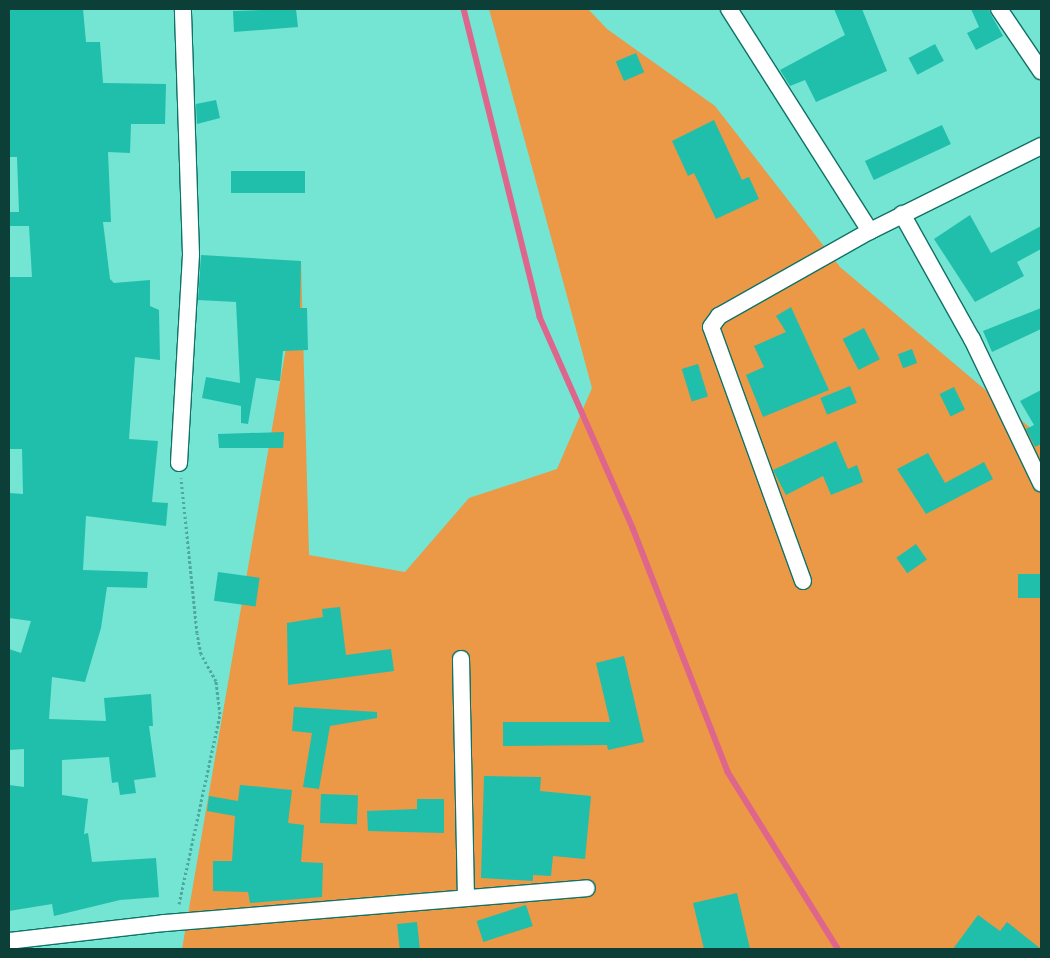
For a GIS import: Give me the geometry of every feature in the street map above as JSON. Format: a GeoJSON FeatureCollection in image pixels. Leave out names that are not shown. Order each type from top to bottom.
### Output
{"type":"FeatureCollection","features":[{"type":"Feature","properties":{"kind":"street"},"geometry":{"type":"LineString","coordinates":[[179,463],[190,254],[183,9]]}},
{"type":"Feature","properties":{"kind":"street"},"geometry":{"type":"LineString","coordinates":[[729,9],[870,231]]}},
{"type":"Feature","properties":{"kind":"street"},"geometry":{"type":"LineString","coordinates":[[999,9],[1041,71]]}},
{"type":"Feature","properties":{"kind":"street"},"geometry":{"type":"LineString","coordinates":[[803,582],[710,326],[719,316],[870,231],[1041,146]]}},
{"type":"Feature","properties":{"kind":"street"},"geometry":{"type":"LineString","coordinates":[[902,214],[972,339],[1041,483]]}},
{"type":"Feature","properties":{"kind":"street"},"geometry":{"type":"LineString","coordinates":[[461,660],[466,898]]}},
{"type":"Feature","properties":{"kind":"street"},"geometry":{"type":"LineString","coordinates":[[9,941],[164,923],[587,888]]}},
{"type":"Feature","properties":{"kind":"path"},"geometry":{"type":"LineString","coordinates":[[164,923],[186,890],[220,714],[216,681],[201,654],[197,633],[179,463]]}},
{"type":"Feature","properties":{"kind":"shaded area"},"geometry":{"type":"Polygon","coordinates":[[[489,9],[588,9],[607,29],[715,106],[840,267],[1041,437],[1041,949],[182,949],[301,261],[309,555],[405,572],[469,498],[557,469],[592,388],[489,9]]]}},
{"type":"Feature","properties":{"kind":"building"},"geometry":{"type":"Polygon","coordinates":[[[9,9],[83,9],[86,42],[100,42],[103,83],[166,84],[165,124],[131,124],[130,153],[108,152],[111,222],[103,222],[110,279],[114,283],[150,280],[150,306],[159,310],[160,360],[135,357],[129,439],[158,441],[152,502],[168,503],[166,526],[86,516],[83,570],[148,572],[147,588],[107,587],[101,628],[85,682],[52,677],[49,719],[106,721],[104,698],[151,694],[153,726],[149,726],[156,777],[134,780],[136,793],[120,795],[118,782],[112,783],[109,757],[62,760],[62,795],[88,799],[84,834],[88,833],[92,862],[156,858],[159,897],[120,900],[54,916],[52,904],[9,911],[9,785],[24,787],[24,749],[9,750],[9,649],[21,653],[31,621],[9,618],[9,493],[23,494],[22,449],[9,449],[9,277],[32,277],[29,226],[9,226],[9,212],[19,212],[17,157],[9,157],[9,9]]]}},
{"type":"Feature","properties":{"kind":"building"},"geometry":{"type":"Polygon","coordinates":[[[296,9],[298,27],[234,32],[233,11],[296,9]]]}},
{"type":"Feature","properties":{"kind":"building"},"geometry":{"type":"Polygon","coordinates":[[[834,9],[862,9],[887,71],[816,102],[805,80],[790,86],[780,70],[845,35],[834,9]]]}},
{"type":"Feature","properties":{"kind":"building"},"geometry":{"type":"Polygon","coordinates":[[[971,9],[988,9],[1003,36],[976,50],[967,33],[979,27],[971,9]]]}},
{"type":"Feature","properties":{"kind":"building"},"geometry":{"type":"Polygon","coordinates":[[[935,44],[944,61],[917,75],[909,58],[935,44]]]}},
{"type":"Feature","properties":{"kind":"building"},"geometry":{"type":"Polygon","coordinates":[[[636,53],[644,72],[624,81],[616,62],[636,53]]]}},
{"type":"Feature","properties":{"kind":"building"},"geometry":{"type":"Polygon","coordinates":[[[216,100],[220,118],[197,124],[196,104],[216,100]]]}},
{"type":"Feature","properties":{"kind":"building"},"geometry":{"type":"Polygon","coordinates":[[[714,120],[742,180],[749,177],[759,199],[716,219],[694,173],[688,176],[672,141],[714,120]]]}},
{"type":"Feature","properties":{"kind":"building"},"geometry":{"type":"Polygon","coordinates":[[[942,125],[951,144],[874,180],[865,161],[942,125]]]}},
{"type":"Feature","properties":{"kind":"building"},"geometry":{"type":"Polygon","coordinates":[[[231,171],[305,171],[305,193],[231,193],[231,171]]]}},
{"type":"Feature","properties":{"kind":"building"},"geometry":{"type":"Polygon","coordinates":[[[970,215],[991,253],[1041,226],[1041,249],[1017,262],[1024,276],[975,302],[934,239],[970,215]]]}},
{"type":"Feature","properties":{"kind":"building"},"geometry":{"type":"Polygon","coordinates":[[[201,255],[301,261],[300,308],[307,308],[308,350],[283,351],[280,381],[256,378],[248,424],[241,423],[241,406],[202,398],[206,377],[240,383],[236,302],[198,300],[201,255]]]}},
{"type":"Feature","properties":{"kind":"building"},"geometry":{"type":"Polygon","coordinates":[[[791,307],[829,390],[763,417],[746,375],[764,367],[754,346],[786,332],[776,316],[791,307]]]}},
{"type":"Feature","properties":{"kind":"building"},"geometry":{"type":"Polygon","coordinates":[[[1041,308],[1041,329],[992,352],[983,331],[1041,308]]]}},
{"type":"Feature","properties":{"kind":"building"},"geometry":{"type":"Polygon","coordinates":[[[864,328],[880,359],[859,370],[843,339],[864,328]]]}},
{"type":"Feature","properties":{"kind":"building"},"geometry":{"type":"Polygon","coordinates":[[[912,349],[917,363],[903,368],[898,354],[912,349]]]}},
{"type":"Feature","properties":{"kind":"building"},"geometry":{"type":"Polygon","coordinates":[[[698,364],[708,397],[692,401],[682,369],[698,364]]]}},
{"type":"Feature","properties":{"kind":"building"},"geometry":{"type":"Polygon","coordinates":[[[850,386],[857,403],[827,415],[820,398],[850,386]]]}},
{"type":"Feature","properties":{"kind":"building"},"geometry":{"type":"Polygon","coordinates":[[[954,387],[965,409],[951,416],[940,394],[954,387]]]}},
{"type":"Feature","properties":{"kind":"building"},"geometry":{"type":"Polygon","coordinates":[[[1041,390],[1041,444],[1035,447],[1026,429],[1034,425],[1020,401],[1041,390]]]}},
{"type":"Feature","properties":{"kind":"building"},"geometry":{"type":"Polygon","coordinates":[[[284,432],[283,448],[219,448],[218,434],[284,432]]]}},
{"type":"Feature","properties":{"kind":"building"},"geometry":{"type":"Polygon","coordinates":[[[836,441],[848,469],[857,465],[863,482],[831,495],[823,476],[786,495],[773,470],[836,441]]]}},
{"type":"Feature","properties":{"kind":"building"},"geometry":{"type":"Polygon","coordinates":[[[928,453],[945,483],[984,462],[993,479],[926,514],[897,469],[928,453]]]}},
{"type":"Feature","properties":{"kind":"building"},"geometry":{"type":"Polygon","coordinates":[[[916,544],[927,560],[907,573],[896,558],[916,544]]]}},
{"type":"Feature","properties":{"kind":"building"},"geometry":{"type":"Polygon","coordinates":[[[218,572],[260,578],[256,607],[214,601],[218,572]]]}},
{"type":"Feature","properties":{"kind":"building"},"geometry":{"type":"Polygon","coordinates":[[[1018,574],[1041,574],[1041,598],[1018,598],[1018,574]]]}},
{"type":"Feature","properties":{"kind":"building"},"geometry":{"type":"Polygon","coordinates":[[[340,607],[346,655],[391,649],[394,671],[288,685],[287,623],[323,617],[322,609],[340,607]]]}},
{"type":"Feature","properties":{"kind":"building"},"geometry":{"type":"Polygon","coordinates":[[[624,656],[644,742],[608,750],[607,745],[503,746],[503,722],[610,722],[596,663],[624,656]]]}},
{"type":"Feature","properties":{"kind":"building"},"geometry":{"type":"Polygon","coordinates":[[[294,707],[377,712],[377,718],[330,726],[319,789],[303,787],[312,733],[292,731],[294,707]]]}},
{"type":"Feature","properties":{"kind":"building"},"geometry":{"type":"Polygon","coordinates":[[[484,776],[541,777],[540,791],[591,796],[585,859],[553,856],[551,876],[533,875],[533,881],[481,878],[484,776]]]}},
{"type":"Feature","properties":{"kind":"building"},"geometry":{"type":"Polygon","coordinates":[[[240,785],[292,790],[288,823],[304,825],[301,862],[323,863],[322,897],[250,903],[248,892],[213,891],[213,861],[232,861],[235,816],[207,811],[209,796],[238,801],[240,785]]]}},
{"type":"Feature","properties":{"kind":"building"},"geometry":{"type":"Polygon","coordinates":[[[321,794],[358,795],[357,824],[320,823],[321,794]]]}},
{"type":"Feature","properties":{"kind":"building"},"geometry":{"type":"Polygon","coordinates":[[[417,799],[444,799],[444,833],[368,831],[367,811],[417,809],[417,799]]]}},
{"type":"Feature","properties":{"kind":"building"},"geometry":{"type":"Polygon","coordinates":[[[737,893],[750,949],[704,949],[693,903],[737,893]]]}},
{"type":"Feature","properties":{"kind":"building"},"geometry":{"type":"Polygon","coordinates":[[[526,905],[533,926],[483,942],[477,921],[526,905]]]}},
{"type":"Feature","properties":{"kind":"building"},"geometry":{"type":"Polygon","coordinates":[[[978,915],[1000,931],[1007,922],[1041,949],[953,949],[978,915]]]}},
{"type":"Feature","properties":{"kind":"building"},"geometry":{"type":"Polygon","coordinates":[[[417,922],[420,949],[400,949],[397,924],[417,922]]]}},
{"type":"Feature","properties":{"kind":"waterway"},"geometry":{"type":"LineString","coordinates":[[464,9],[540,317],[633,528],[728,772],[838,949]]}}]}
